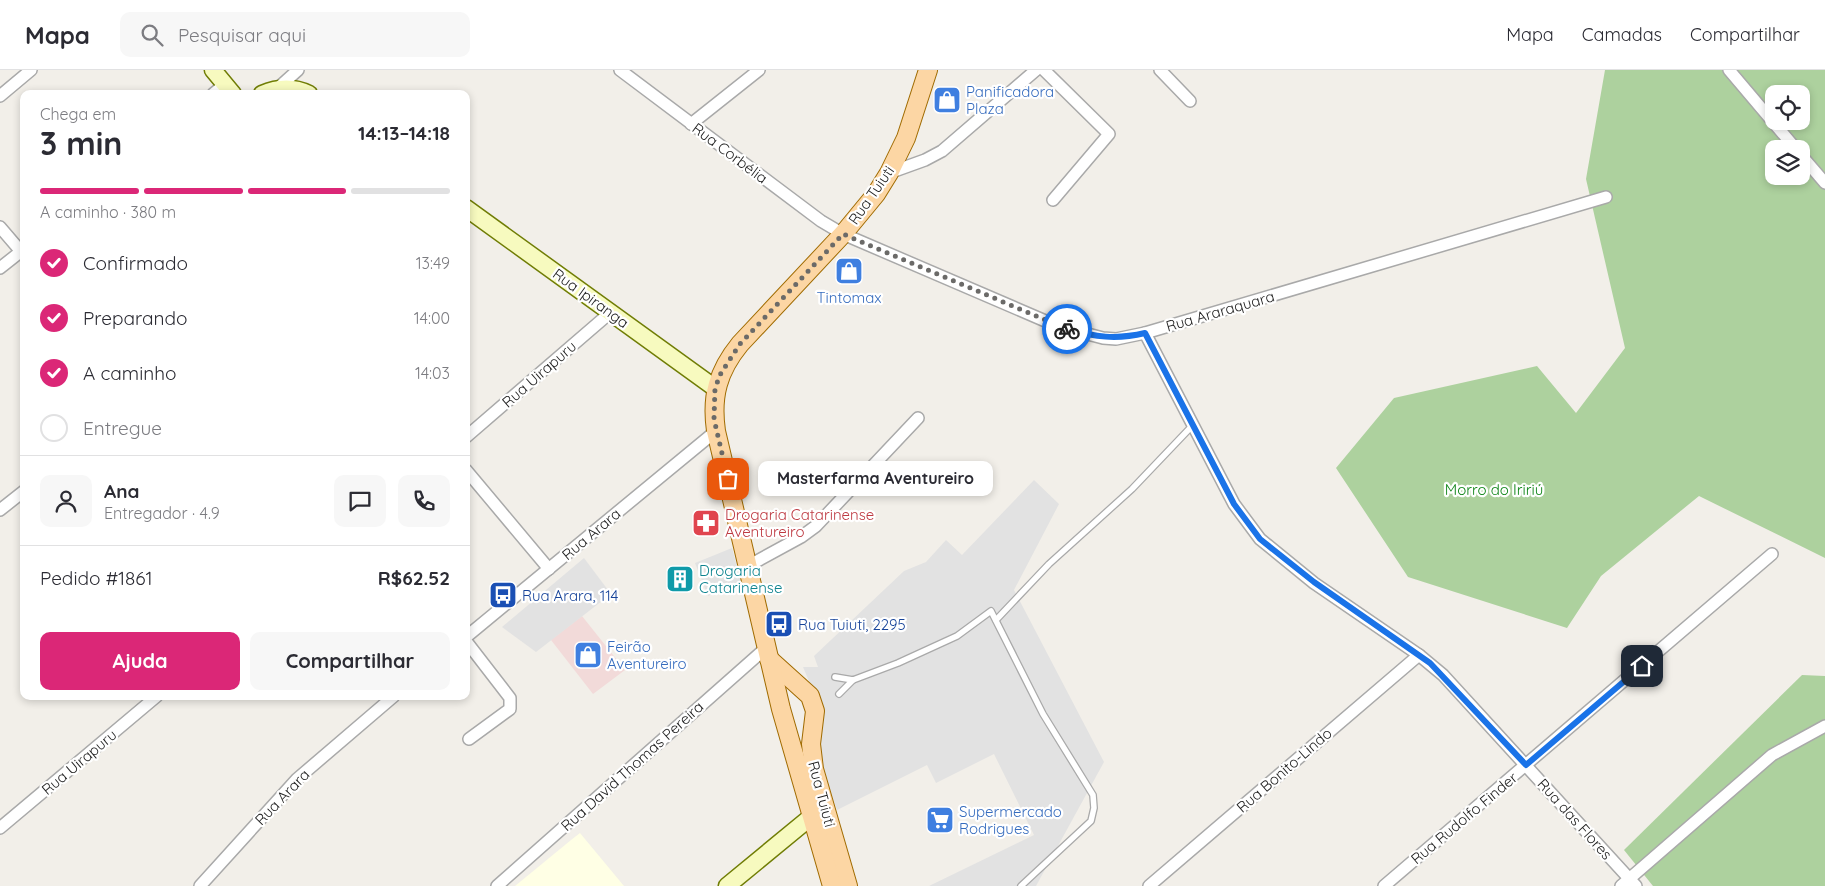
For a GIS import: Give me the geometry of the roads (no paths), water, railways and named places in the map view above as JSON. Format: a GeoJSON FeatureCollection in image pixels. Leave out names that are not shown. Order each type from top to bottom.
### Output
{"type":"FeatureCollection","features":[{"type":"Feature","properties":{"kind":"main road","name":"Rua Tuiuti"},"geometry":{"type":"LineString","coordinates":[[832,886],[781,709],[716,431],[713,402],[715,388],[728,359],[843,234],[876,194],[889,173],[906,138],[928,70]]}},
{"type":"Feature","properties":{"kind":"main road"},"geometry":{"type":"LineString","coordinates":[[768,653],[810,696]]}},
{"type":"Feature","properties":{"kind":"main road","name":"Rua Tuiuti"},"geometry":{"type":"LineString","coordinates":[[810,696],[815,711],[811,744],[814,769],[848,886]]}},
{"type":"Feature","properties":{"kind":"main road"},"geometry":{"type":"LineString","coordinates":[[781,709],[794,697],[810,696]]}},
{"type":"Feature","properties":{"kind":"street"},"geometry":{"type":"LineString","coordinates":[[0,96],[32,70]]}},
{"type":"Feature","properties":{"kind":"street"},"geometry":{"type":"LineString","coordinates":[[213,70],[223,90]]}},
{"type":"Feature","properties":{"kind":"street"},"geometry":{"type":"LineString","coordinates":[[273,90],[278,88],[298,70]]}},
{"type":"Feature","properties":{"kind":"street","name":"Rua Corbélia"},"geometry":{"type":"LineString","coordinates":[[620,70],[821,221],[843,234]]}},
{"type":"Feature","properties":{"kind":"street"},"geometry":{"type":"LineString","coordinates":[[691,124],[759,70]]}},
{"type":"Feature","properties":{"kind":"street"},"geometry":{"type":"LineString","coordinates":[[889,173],[926,160],[942,152],[1036,70]]}},
{"type":"Feature","properties":{"kind":"street"},"geometry":{"type":"LineString","coordinates":[[1044,70],[1109,134],[1053,200]]}},
{"type":"Feature","properties":{"kind":"street"},"geometry":{"type":"LineString","coordinates":[[1160,70],[1190,101]]}},
{"type":"Feature","properties":{"kind":"street"},"geometry":{"type":"LineString","coordinates":[[1728,70],[1788,140]]}},
{"type":"Feature","properties":{"kind":"street"},"geometry":{"type":"LineString","coordinates":[[278,88],[299,90]]}},
{"type":"Feature","properties":{"kind":"street"},"geometry":{"type":"LineString","coordinates":[[1810,166],[1825,183]]}},
{"type":"Feature","properties":{"kind":"street","name":"Rua Araraquara"},"geometry":{"type":"LineString","coordinates":[[843,234],[1058,326],[1103,338],[1116,339],[1145,333],[1606,196]]}},
{"type":"Feature","properties":{"kind":"street","name":"Rua Ipiranga"},"geometry":{"type":"LineString","coordinates":[[470,211],[715,388]]}},
{"type":"Feature","properties":{"kind":"street"},"geometry":{"type":"LineString","coordinates":[[0,227],[20,249]]}},
{"type":"Feature","properties":{"kind":"street"},"geometry":{"type":"LineString","coordinates":[[0,268],[20,254]]}},
{"type":"Feature","properties":{"kind":"street","name":"Rua Uirapuru"},"geometry":{"type":"LineString","coordinates":[[470,433],[611,312]]}},
{"type":"Feature","properties":{"kind":"street","name":"Rua das Flores"},"geometry":{"type":"LineString","coordinates":[[1145,333],[1234,504],[1260,539],[1314,582],[1419,655],[1444,675],[1526,765],[1629,884]]}},
{"type":"Feature","properties":{"kind":"street"},"geometry":{"type":"LineString","coordinates":[[748,566],[801,537],[816,526],[918,418]]}},
{"type":"Feature","properties":{"kind":"street","name":"Rua Arara"},"geometry":{"type":"LineString","coordinates":[[470,634],[716,431]]}},
{"type":"Feature","properties":{"kind":"street"},"geometry":{"type":"LineString","coordinates":[[470,475],[549,569]]}},
{"type":"Feature","properties":{"kind":"street"},"geometry":{"type":"LineString","coordinates":[[0,510],[20,493]]}},
{"type":"Feature","properties":{"kind":"street","name":"Rua Rudolfo Finder"},"geometry":{"type":"LineString","coordinates":[[1384,886],[1772,554]]}},
{"type":"Feature","properties":{"kind":"street"},"geometry":{"type":"LineString","coordinates":[[469,739],[510,709],[511,703],[510,698],[470,646]]}},
{"type":"Feature","properties":{"kind":"street","name":"Rua David Thomas Pereira"},"geometry":{"type":"LineString","coordinates":[[497,886],[768,653]]}},
{"type":"Feature","properties":{"kind":"street","name":"Rua Bonito-Lindo"},"geometry":{"type":"LineString","coordinates":[[1149,886],[1419,655]]}},
{"type":"Feature","properties":{"kind":"street","name":"Rua Uirapuru"},"geometry":{"type":"LineString","coordinates":[[0,828],[152,700]]}},
{"type":"Feature","properties":{"kind":"street","name":"Rua Arara"},"geometry":{"type":"LineString","coordinates":[[200,886],[297,778],[389,700]]}},
{"type":"Feature","properties":{"kind":"street"},"geometry":{"type":"LineString","coordinates":[[1629,884],[1765,760],[1787,745],[1825,726]]}},
{"type":"Feature","properties":{"kind":"street"},"geometry":{"type":"LineString","coordinates":[[727,886],[812,816]]}},
{"type":"Feature","properties":{"kind":"lane"},"geometry":{"type":"LineString","coordinates":[[996,620],[1049,564],[1132,489],[1193,425]]}},
{"type":"Feature","properties":{"kind":"lane"},"geometry":{"type":"LineString","coordinates":[[839,694],[853,680],[957,636],[991,612],[1043,714],[1093,795],[1094,808],[1091,822],[1021,886]]}},
{"type":"Feature","properties":{"kind":"lane"},"geometry":{"type":"LineString","coordinates":[[835,677],[853,680]]}},
{"type":"Feature","properties":{"kind":"place","name":"Panificadora Plaza"},"geometry":{"type":"Point","coordinates":[947,100]}},
{"type":"Feature","properties":{"kind":"place","name":"Tintomax"},"geometry":{"type":"Point","coordinates":[849,271]}},
{"type":"Feature","properties":{"kind":"place","name":"Masterfarma Aventureiro"},"geometry":{"type":"Point","coordinates":[728,479]}},
{"type":"Feature","properties":{"kind":"place","name":"Drogaria Catarinense Aventureiro"},"geometry":{"type":"Point","coordinates":[706,523]}},
{"type":"Feature","properties":{"kind":"place","name":"Drogaria Catarinense"},"geometry":{"type":"Point","coordinates":[680,579]}},
{"type":"Feature","properties":{"kind":"place","name":"Rua Arara, 114"},"geometry":{"type":"Point","coordinates":[503,595]}},
{"type":"Feature","properties":{"kind":"place","name":"Rua Tuiuti, 2295"},"geometry":{"type":"Point","coordinates":[779,624]}},
{"type":"Feature","properties":{"kind":"place","name":"Feirão Aventureiro"},"geometry":{"type":"Point","coordinates":[588,655]}},
{"type":"Feature","properties":{"kind":"place","name":"Supermercado Rodrigues"},"geometry":{"type":"Point","coordinates":[940,820]}},
{"type":"Feature","properties":{"kind":"park label","name":"Morro do Iririú"},"geometry":{"type":"Point","coordinates":[1494,489]}}]}
